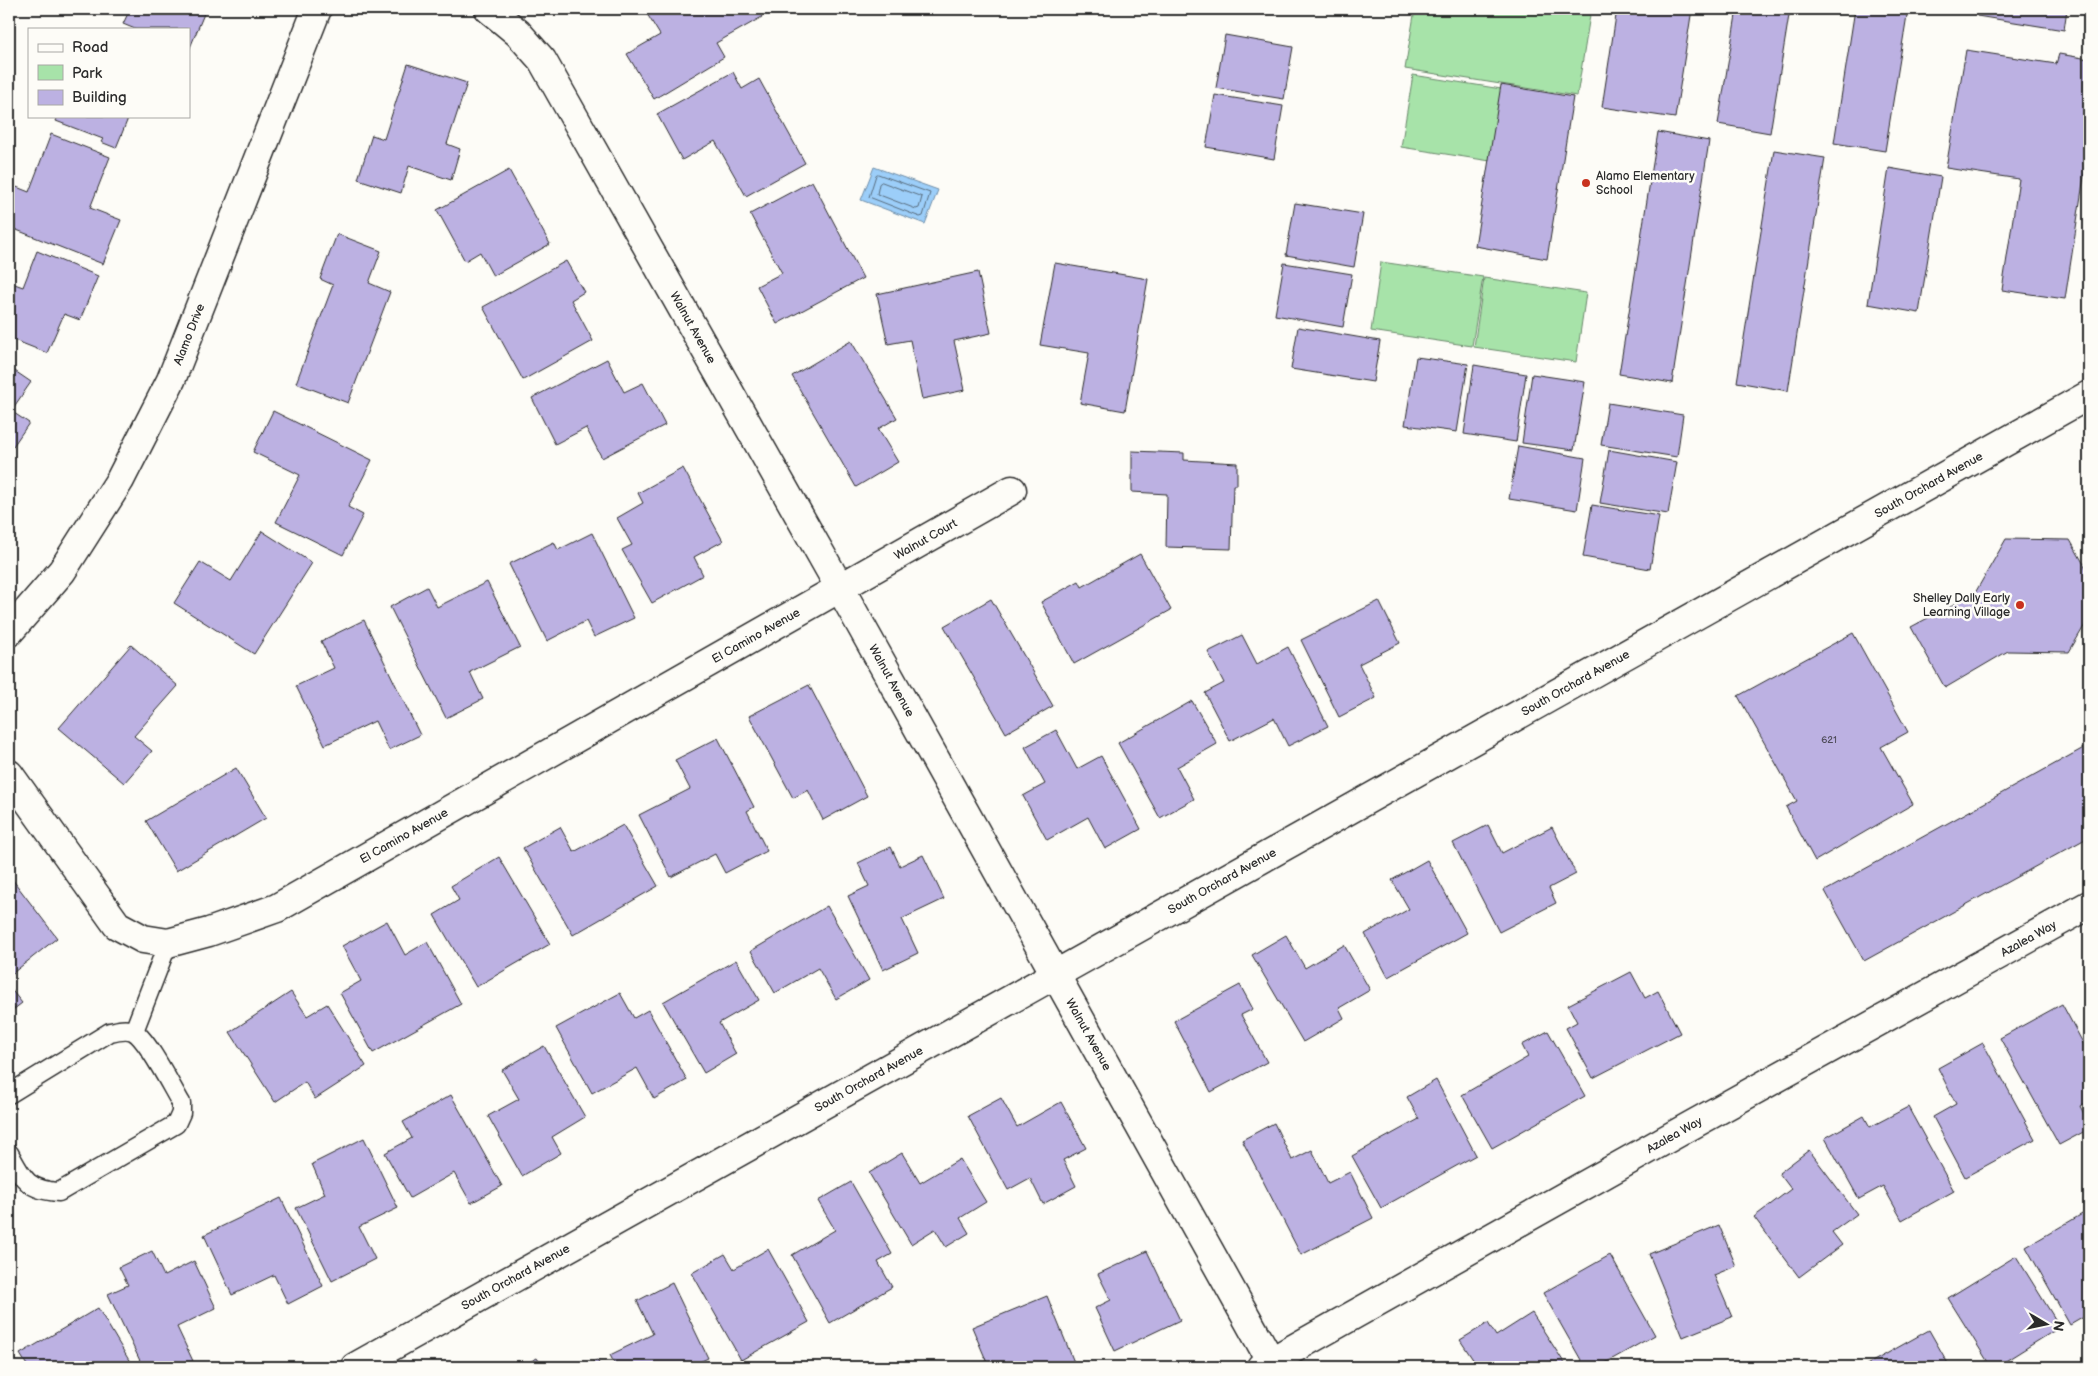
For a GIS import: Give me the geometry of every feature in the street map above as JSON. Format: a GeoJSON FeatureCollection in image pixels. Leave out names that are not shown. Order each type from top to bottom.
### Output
{"type":"FeatureCollection","features":[{"type":"Feature","properties":{"kind":"street","name":"Alamo Drive"},"geometry":{"type":"LineString","coordinates":[[9,632],[68,563],[120,480],[167,388],[317,9]]}},
{"type":"Feature","properties":{"kind":"street","name":"Walnut Avenue"},"geometry":{"type":"LineString","coordinates":[[489,9],[518,32],[542,60],[840,588],[1269,1365]]}},
{"type":"Feature","properties":{"kind":"street","name":"South Orchard Avenue"},"geometry":{"type":"LineString","coordinates":[[354,1367],[2089,396]]}},
{"type":"Feature","properties":{"kind":"street","name":"Walnut Court"},"geometry":{"type":"LineString","coordinates":[[840,588],[1012,490]]}},
{"type":"Feature","properties":{"kind":"street","name":"El Camino Avenue"},"geometry":{"type":"LineString","coordinates":[[9,774],[117,925],[143,939],[168,943],[208,932],[277,908],[840,588]]}},
{"type":"Feature","properties":{"kind":"street","name":"Azalea Way"},"geometry":{"type":"LineString","coordinates":[[1269,1365],[1699,1121],[2089,905]]}},
{"type":"Feature","properties":{"kind":"lane"},"geometry":{"type":"LineString","coordinates":[[134,1031],[168,943]]}},
{"type":"Feature","properties":{"kind":"lane"},"geometry":{"type":"LineString","coordinates":[[9,1094],[110,1032],[123,1029],[134,1031],[145,1042],[181,1103],[181,1113],[176,1124],[59,1192],[46,1191],[35,1187],[23,1179],[9,1153]]}},
{"type":"Feature","properties":{"kind":"green space"},"geometry":{"type":"Polygon","coordinates":[[[1415,9],[1591,9],[1577,96],[1405,69],[1415,9]]]}},
{"type":"Feature","properties":{"kind":"green space"},"geometry":{"type":"Polygon","coordinates":[[[1413,75],[1514,91],[1503,163],[1401,147],[1413,75]]]}},
{"type":"Feature","properties":{"kind":"green space"},"geometry":{"type":"Polygon","coordinates":[[[1381,262],[1483,277],[1472,346],[1371,331],[1381,262]]]}},
{"type":"Feature","properties":{"kind":"green space"},"geometry":{"type":"Polygon","coordinates":[[[1484,278],[1586,293],[1576,362],[1474,347],[1484,278]]]}},
{"type":"Feature","properties":{"kind":"water"},"geometry":{"type":"Polygon","coordinates":[[[874,167],[938,190],[925,224],[861,200],[874,167]]]}},
{"type":"Feature","properties":{"kind":"building"},"geometry":{"type":"Polygon","coordinates":[[[130,9],[206,9],[190,48],[190,28],[133,28],[123,24],[130,9]]]}},
{"type":"Feature","properties":{"kind":"building"},"geometry":{"type":"Polygon","coordinates":[[[644,9],[757,9],[762,17],[716,43],[724,57],[654,99],[627,54],[660,35],[644,9]]]}},
{"type":"Feature","properties":{"kind":"building"},"geometry":{"type":"Polygon","coordinates":[[[1617,9],[1692,9],[1675,118],[1602,107],[1617,9]]]}},
{"type":"Feature","properties":{"kind":"building"},"geometry":{"type":"Polygon","coordinates":[[[1737,9],[1790,9],[1770,133],[1718,124],[1737,9]]]}},
{"type":"Feature","properties":{"kind":"building"},"geometry":{"type":"Polygon","coordinates":[[[1855,9],[1908,9],[1885,151],[1834,143],[1855,9]]]}},
{"type":"Feature","properties":{"kind":"building"},"geometry":{"type":"Polygon","coordinates":[[[1979,9],[2067,9],[2064,30],[1977,16],[1979,9]]]}},
{"type":"Feature","properties":{"kind":"building"},"geometry":{"type":"Polygon","coordinates":[[[1225,35],[1293,47],[1284,99],[1216,88],[1225,35]]]}},
{"type":"Feature","properties":{"kind":"building"},"geometry":{"type":"Polygon","coordinates":[[[1966,50],[2056,64],[2059,54],[2089,59],[2089,144],[2065,299],[2002,290],[2019,179],[1946,168],[1966,50]]]}},
{"type":"Feature","properties":{"kind":"building"},"geometry":{"type":"Polygon","coordinates":[[[408,64],[467,83],[447,144],[460,149],[451,180],[409,166],[401,193],[358,179],[372,135],[384,139],[408,64]]]}},
{"type":"Feature","properties":{"kind":"building"},"geometry":{"type":"Polygon","coordinates":[[[733,72],[742,89],[759,79],[805,163],[746,196],[715,141],[682,160],[657,114],[733,72]]]}},
{"type":"Feature","properties":{"kind":"building"},"geometry":{"type":"Polygon","coordinates":[[[1501,85],[1573,97],[1547,259],[1475,246],[1501,85]]]}},
{"type":"Feature","properties":{"kind":"building"},"geometry":{"type":"Polygon","coordinates":[[[1215,95],[1283,106],[1274,159],[1206,147],[1215,95]]]}},
{"type":"Feature","properties":{"kind":"building"},"geometry":{"type":"Polygon","coordinates":[[[57,118],[128,118],[116,148],[101,142],[103,139],[56,121],[57,118]]]}},
{"type":"Feature","properties":{"kind":"building"},"geometry":{"type":"Polygon","coordinates":[[[1658,132],[1709,141],[1672,383],[1619,374],[1658,132]]]}},
{"type":"Feature","properties":{"kind":"building"},"geometry":{"type":"Polygon","coordinates":[[[51,134],[110,157],[90,208],[121,220],[103,264],[9,227],[9,184],[29,192],[51,134]]]}},
{"type":"Feature","properties":{"kind":"building"},"geometry":{"type":"Polygon","coordinates":[[[1774,150],[1825,158],[1788,391],[1737,382],[1774,150]]]}},
{"type":"Feature","properties":{"kind":"building"},"geometry":{"type":"Polygon","coordinates":[[[1889,168],[1941,177],[1919,313],[1868,304],[1889,168]]]}},
{"type":"Feature","properties":{"kind":"building"},"geometry":{"type":"Polygon","coordinates":[[[509,170],[550,244],[493,276],[480,252],[465,261],[437,210],[509,170]]]}},
{"type":"Feature","properties":{"kind":"building"},"geometry":{"type":"Polygon","coordinates":[[[812,181],[863,278],[777,324],[757,286],[782,273],[750,214],[812,181]]]}},
{"type":"Feature","properties":{"kind":"building"},"geometry":{"type":"Polygon","coordinates":[[[1295,203],[1363,214],[1354,267],[1286,255],[1295,203]]]}},
{"type":"Feature","properties":{"kind":"building"},"geometry":{"type":"Polygon","coordinates":[[[337,234],[381,251],[369,283],[390,292],[348,403],[296,383],[333,285],[320,279],[337,234]]]}},
{"type":"Feature","properties":{"kind":"building"},"geometry":{"type":"Polygon","coordinates":[[[37,251],[98,276],[80,320],[64,314],[47,353],[9,338],[9,282],[23,287],[37,251]]]}},
{"type":"Feature","properties":{"kind":"building"},"geometry":{"type":"Polygon","coordinates":[[[566,261],[584,292],[571,300],[593,341],[523,380],[483,307],[566,261]]]}},
{"type":"Feature","properties":{"kind":"building"},"geometry":{"type":"Polygon","coordinates":[[[1055,263],[1148,279],[1125,411],[1080,403],[1089,353],[1040,345],[1055,263]]]}},
{"type":"Feature","properties":{"kind":"building"},"geometry":{"type":"Polygon","coordinates":[[[1284,263],[1352,274],[1343,327],[1275,315],[1284,263]]]}},
{"type":"Feature","properties":{"kind":"building"},"geometry":{"type":"Polygon","coordinates":[[[978,272],[991,333],[954,341],[965,390],[922,399],[910,340],[888,344],[877,294],[978,272]]]}},
{"type":"Feature","properties":{"kind":"building"},"geometry":{"type":"Polygon","coordinates":[[[1298,327],[1380,341],[1373,382],[1291,369],[1298,327]]]}},
{"type":"Feature","properties":{"kind":"building"},"geometry":{"type":"Polygon","coordinates":[[[851,341],[897,418],[878,429],[898,462],[856,487],[792,376],[851,341]]]}},
{"type":"Feature","properties":{"kind":"building"},"geometry":{"type":"Polygon","coordinates":[[[1416,357],[1468,364],[1457,432],[1405,425],[1416,357]]]}},
{"type":"Feature","properties":{"kind":"building"},"geometry":{"type":"Polygon","coordinates":[[[607,359],[624,392],[643,383],[665,425],[602,458],[586,428],[555,444],[532,398],[607,359]]]}},
{"type":"Feature","properties":{"kind":"building"},"geometry":{"type":"Polygon","coordinates":[[[1474,365],[1526,374],[1516,442],[1464,434],[1474,365]]]}},
{"type":"Feature","properties":{"kind":"building"},"geometry":{"type":"Polygon","coordinates":[[[9,367],[31,382],[11,411],[29,423],[9,452],[9,367]]]}},
{"type":"Feature","properties":{"kind":"building"},"geometry":{"type":"Polygon","coordinates":[[[1532,374],[1585,382],[1574,450],[1522,443],[1532,374]]]}},
{"type":"Feature","properties":{"kind":"building"},"geometry":{"type":"Polygon","coordinates":[[[1608,403],[1683,415],[1677,457],[1601,445],[1608,403]]]}},
{"type":"Feature","properties":{"kind":"building"},"geometry":{"type":"Polygon","coordinates":[[[273,411],[372,460],[348,507],[363,515],[343,555],[276,522],[300,475],[253,452],[273,411]]]}},
{"type":"Feature","properties":{"kind":"building"},"geometry":{"type":"Polygon","coordinates":[[[1518,446],[1585,458],[1577,510],[1509,499],[1518,446]]]}},
{"type":"Feature","properties":{"kind":"building"},"geometry":{"type":"Polygon","coordinates":[[[1609,450],[1677,462],[1668,514],[1600,503],[1609,450]]]}},
{"type":"Feature","properties":{"kind":"building"},"geometry":{"type":"Polygon","coordinates":[[[1132,451],[1184,453],[1184,460],[1237,463],[1237,485],[1233,485],[1231,549],[1166,547],[1167,494],[1132,492],[1132,451]]]}},
{"type":"Feature","properties":{"kind":"building"},"geometry":{"type":"Polygon","coordinates":[[[683,468],[723,541],[694,557],[703,575],[652,603],[622,550],[632,545],[617,518],[643,503],[638,493],[683,468]]]}},
{"type":"Feature","properties":{"kind":"building"},"geometry":{"type":"Polygon","coordinates":[[[1592,505],[1659,516],[1650,569],[1583,557],[1592,505]]]}},
{"type":"Feature","properties":{"kind":"building"},"geometry":{"type":"Polygon","coordinates":[[[262,531],[312,563],[254,654],[174,603],[200,562],[231,581],[262,531]]]}},
{"type":"Feature","properties":{"kind":"building"},"geometry":{"type":"Polygon","coordinates":[[[592,533],[634,618],[594,637],[586,621],[547,641],[509,564],[554,542],[558,550],[592,533]]]}},
{"type":"Feature","properties":{"kind":"building","name":"Shelley Dally Early Learning Village"},"geometry":{"type":"Polygon","coordinates":[[[2006,539],[2070,540],[2089,573],[2089,618],[2069,652],[2008,651],[1945,688],[1911,627],[1975,593],[2006,539]]]}},
{"type":"Feature","properties":{"kind":"building"},"geometry":{"type":"Polygon","coordinates":[[[1140,554],[1171,610],[1074,664],[1041,602],[1079,581],[1082,587],[1140,554]]]}},
{"type":"Feature","properties":{"kind":"building"},"geometry":{"type":"Polygon","coordinates":[[[487,582],[520,647],[470,672],[483,699],[446,718],[390,607],[427,587],[437,607],[487,582]]]}},
{"type":"Feature","properties":{"kind":"building"},"geometry":{"type":"Polygon","coordinates":[[[991,599],[1053,706],[1006,733],[944,626],[991,599]]]}},
{"type":"Feature","properties":{"kind":"building"},"geometry":{"type":"Polygon","coordinates":[[[1379,601],[1400,643],[1359,664],[1376,698],[1339,717],[1301,640],[1379,601]]]}},
{"type":"Feature","properties":{"kind":"building"},"geometry":{"type":"Polygon","coordinates":[[[364,620],[420,735],[389,750],[375,721],[325,745],[296,686],[334,668],[321,641],[364,620]]]}},
{"type":"Feature","properties":{"kind":"building"},"geometry":{"type":"Polygon","coordinates":[[[1853,633],[1908,732],[1881,747],[1913,804],[1815,861],[1786,807],[1797,801],[1738,696],[1853,633]]]}},
{"type":"Feature","properties":{"kind":"building"},"geometry":{"type":"Polygon","coordinates":[[[1242,635],[1257,664],[1288,647],[1328,726],[1288,746],[1274,718],[1230,741],[1205,693],[1224,683],[1208,652],[1242,635]]]}},
{"type":"Feature","properties":{"kind":"building"},"geometry":{"type":"Polygon","coordinates":[[[131,645],[178,686],[134,736],[152,751],[124,783],[59,728],[131,645]]]}},
{"type":"Feature","properties":{"kind":"building"},"geometry":{"type":"Polygon","coordinates":[[[809,685],[867,796],[823,820],[808,790],[793,798],[749,716],[809,685]]]}},
{"type":"Feature","properties":{"kind":"building"},"geometry":{"type":"Polygon","coordinates":[[[1192,701],[1217,744],[1177,767],[1194,799],[1160,818],[1118,743],[1192,701]]]}},
{"type":"Feature","properties":{"kind":"building"},"geometry":{"type":"Polygon","coordinates":[[[1056,730],[1077,769],[1101,756],[1141,829],[1105,849],[1088,817],[1047,840],[1023,796],[1045,784],[1025,747],[1056,730]]]}},
{"type":"Feature","properties":{"kind":"building"},"geometry":{"type":"Polygon","coordinates":[[[718,738],[754,807],[747,811],[767,851],[725,873],[715,854],[671,877],[639,815],[690,789],[675,760],[718,738]]]}},
{"type":"Feature","properties":{"kind":"building"},"geometry":{"type":"Polygon","coordinates":[[[2089,745],[2089,837],[1864,961],[1825,891],[2089,745]]]}},
{"type":"Feature","properties":{"kind":"building"},"geometry":{"type":"Polygon","coordinates":[[[236,768],[266,818],[176,871],[146,821],[236,768]]]}},
{"type":"Feature","properties":{"kind":"building"},"geometry":{"type":"Polygon","coordinates":[[[623,825],[658,886],[573,935],[523,848],[560,827],[574,852],[623,825]]]}},
{"type":"Feature","properties":{"kind":"building"},"geometry":{"type":"Polygon","coordinates":[[[1488,825],[1502,853],[1552,827],[1576,874],[1549,888],[1556,903],[1499,932],[1453,843],[1488,825]]]}},
{"type":"Feature","properties":{"kind":"building"},"geometry":{"type":"Polygon","coordinates":[[[891,847],[900,866],[923,855],[944,899],[902,919],[918,953],[883,970],[848,896],[869,886],[858,863],[891,847]]]}},
{"type":"Feature","properties":{"kind":"building"},"geometry":{"type":"Polygon","coordinates":[[[499,857],[550,944],[476,987],[434,915],[459,900],[451,886],[499,857]]]}},
{"type":"Feature","properties":{"kind":"building"},"geometry":{"type":"Polygon","coordinates":[[[1427,860],[1467,933],[1388,977],[1365,934],[1409,909],[1392,880],[1427,860]]]}},
{"type":"Feature","properties":{"kind":"building"},"geometry":{"type":"Polygon","coordinates":[[[9,875],[57,938],[9,976],[9,875]]]}},
{"type":"Feature","properties":{"kind":"building"},"geometry":{"type":"Polygon","coordinates":[[[827,906],[869,980],[836,999],[818,968],[775,993],[751,951],[827,906]]]}},
{"type":"Feature","properties":{"kind":"building"},"geometry":{"type":"Polygon","coordinates":[[[387,921],[405,955],[427,942],[461,1004],[373,1053],[340,993],[361,981],[342,946],[387,921]]]}},
{"type":"Feature","properties":{"kind":"building"},"geometry":{"type":"Polygon","coordinates":[[[1286,935],[1305,968],[1344,945],[1370,990],[1339,1008],[1344,1018],[1303,1042],[1252,955],[1286,935]]]}},
{"type":"Feature","properties":{"kind":"building"},"geometry":{"type":"Polygon","coordinates":[[[736,960],[759,1000],[719,1023],[736,1054],[704,1073],[663,1002],[736,960]]]}},
{"type":"Feature","properties":{"kind":"building"},"geometry":{"type":"Polygon","coordinates":[[[1631,972],[1645,998],[1658,991],[1680,1033],[1593,1078],[1566,1028],[1577,1022],[1568,1005],[1631,972]]]}},
{"type":"Feature","properties":{"kind":"building"},"geometry":{"type":"Polygon","coordinates":[[[1240,985],[1253,1009],[1241,1015],[1267,1062],[1211,1092],[1174,1021],[1240,985]]]}},
{"type":"Feature","properties":{"kind":"building"},"geometry":{"type":"Polygon","coordinates":[[[9,987],[22,1003],[9,1013],[9,987]]]}},
{"type":"Feature","properties":{"kind":"building"},"geometry":{"type":"Polygon","coordinates":[[[291,992],[307,1016],[327,1004],[366,1066],[315,1099],[305,1082],[275,1102],[230,1032],[291,992]]]}},
{"type":"Feature","properties":{"kind":"building"},"geometry":{"type":"Polygon","coordinates":[[[620,993],[634,1018],[648,1010],[687,1080],[654,1099],[637,1068],[592,1093],[556,1028],[620,993]]]}},
{"type":"Feature","properties":{"kind":"building"},"geometry":{"type":"Polygon","coordinates":[[[2062,1004],[2089,1054],[2089,1101],[2080,1106],[2089,1124],[2089,1129],[2059,1145],[2000,1038],[2062,1004]]]}},
{"type":"Feature","properties":{"kind":"building"},"geometry":{"type":"Polygon","coordinates":[[[1548,1031],[1585,1096],[1492,1148],[1462,1095],[1528,1057],[1522,1045],[1548,1031]]]}},
{"type":"Feature","properties":{"kind":"building"},"geometry":{"type":"Polygon","coordinates":[[[1983,1043],[2035,1139],[1965,1177],[1933,1117],[1956,1104],[1938,1068],[1983,1043]]]}},
{"type":"Feature","properties":{"kind":"building"},"geometry":{"type":"Polygon","coordinates":[[[544,1046],[585,1117],[552,1137],[561,1153],[522,1176],[488,1116],[519,1099],[502,1070],[544,1046]]]}},
{"type":"Feature","properties":{"kind":"building"},"geometry":{"type":"Polygon","coordinates":[[[1436,1080],[1476,1155],[1381,1208],[1352,1156],[1419,1119],[1407,1097],[1436,1080]]]}},
{"type":"Feature","properties":{"kind":"building"},"geometry":{"type":"Polygon","coordinates":[[[451,1095],[502,1186],[471,1203],[454,1173],[410,1198],[385,1153],[412,1138],[403,1122],[451,1095]]]}},
{"type":"Feature","properties":{"kind":"building"},"geometry":{"type":"Polygon","coordinates":[[[1001,1098],[1017,1127],[1061,1102],[1086,1148],[1063,1160],[1076,1186],[1043,1204],[1030,1178],[1008,1190],[968,1116],[1001,1098]]]}},
{"type":"Feature","properties":{"kind":"building"},"geometry":{"type":"Polygon","coordinates":[[[1908,1107],[1954,1191],[1902,1220],[1883,1186],[1859,1199],[1825,1138],[1864,1116],[1870,1127],[1908,1107]]]}},
{"type":"Feature","properties":{"kind":"building"},"geometry":{"type":"Polygon","coordinates":[[[1274,1123],[1292,1160],[1312,1150],[1328,1183],[1350,1172],[1373,1218],[1301,1255],[1242,1140],[1274,1123]]]}},
{"type":"Feature","properties":{"kind":"building"},"geometry":{"type":"Polygon","coordinates":[[[364,1138],[398,1208],[359,1227],[375,1259],[332,1281],[296,1208],[325,1194],[312,1164],[364,1138]]]}},
{"type":"Feature","properties":{"kind":"building"},"geometry":{"type":"Polygon","coordinates":[[[1809,1150],[1857,1214],[1832,1232],[1842,1245],[1799,1277],[1754,1217],[1791,1189],[1779,1173],[1809,1150]]]}},
{"type":"Feature","properties":{"kind":"building"},"geometry":{"type":"Polygon","coordinates":[[[902,1153],[920,1183],[960,1159],[986,1202],[960,1218],[969,1233],[946,1247],[935,1229],[911,1244],[869,1173],[902,1153]]]}},
{"type":"Feature","properties":{"kind":"building"},"geometry":{"type":"Polygon","coordinates":[[[851,1182],[892,1254],[878,1262],[892,1287],[830,1323],[792,1255],[835,1230],[818,1201],[851,1182]]]}},
{"type":"Feature","properties":{"kind":"building"},"geometry":{"type":"Polygon","coordinates":[[[281,1198],[323,1286],[288,1304],[274,1275],[232,1295],[204,1235],[281,1198]]]}},
{"type":"Feature","properties":{"kind":"building"},"geometry":{"type":"Polygon","coordinates":[[[2089,1210],[2089,1314],[2070,1325],[2026,1247],[2089,1210]]]}},
{"type":"Feature","properties":{"kind":"building"},"geometry":{"type":"Polygon","coordinates":[[[1719,1225],[1736,1266],[1714,1275],[1732,1317],[1683,1337],[1649,1254],[1719,1225]]]}},
{"type":"Feature","properties":{"kind":"building"},"geometry":{"type":"Polygon","coordinates":[[[768,1249],[809,1322],[741,1360],[692,1273],[725,1254],[734,1269],[768,1249]]]}},
{"type":"Feature","properties":{"kind":"building"},"geometry":{"type":"Polygon","coordinates":[[[152,1251],[164,1276],[194,1261],[216,1308],[177,1327],[193,1361],[180,1367],[143,1367],[108,1294],[128,1285],[119,1267],[152,1251]]]}},
{"type":"Feature","properties":{"kind":"building"},"geometry":{"type":"Polygon","coordinates":[[[1147,1251],[1180,1320],[1115,1351],[1095,1308],[1111,1300],[1098,1274],[1147,1251]]]}},
{"type":"Feature","properties":{"kind":"building"},"geometry":{"type":"Polygon","coordinates":[[[1610,1255],[1655,1335],[1598,1367],[1585,1367],[1543,1293],[1610,1255]]]}},
{"type":"Feature","properties":{"kind":"building"},"geometry":{"type":"Polygon","coordinates":[[[2016,1256],[2060,1327],[1996,1367],[1991,1367],[1948,1298],[2016,1256]]]}},
{"type":"Feature","properties":{"kind":"building"},"geometry":{"type":"Polygon","coordinates":[[[672,1283],[708,1358],[689,1367],[616,1367],[610,1355],[653,1334],[637,1301],[672,1283]]]}},
{"type":"Feature","properties":{"kind":"building"},"geometry":{"type":"Polygon","coordinates":[[[1047,1296],[1076,1367],[989,1367],[972,1327],[1047,1296]]]}},
{"type":"Feature","properties":{"kind":"building"},"geometry":{"type":"Polygon","coordinates":[[[98,1308],[133,1367],[28,1367],[20,1354],[98,1308]]]}},
{"type":"Feature","properties":{"kind":"building"},"geometry":{"type":"Polygon","coordinates":[[[1532,1313],[1567,1367],[1478,1367],[1460,1340],[1488,1323],[1496,1336],[1532,1313]]]}},
{"type":"Feature","properties":{"kind":"building"},"geometry":{"type":"Polygon","coordinates":[[[1929,1330],[1950,1367],[1863,1367],[1929,1330]]]}},
{"type":"Feature","properties":{"kind":"building"},"geometry":{"type":"Polygon","coordinates":[[[537,1358],[543,1367],[520,1367],[537,1358]]]}},
{"type":"Feature","properties":{"kind":"building"},"geometry":{"type":"Polygon","coordinates":[[[597,1360],[601,1367],[583,1367],[597,1360]]]}},
{"type":"Feature","properties":{"kind":"place","name":"Alamo Elementary School"},"geometry":{"type":"Point","coordinates":[1586,183]}},
{"type":"Feature","properties":{"kind":"place","name":"Shelley Dally Early Learning Village"},"geometry":{"type":"Point","coordinates":[2020,605]}}]}
